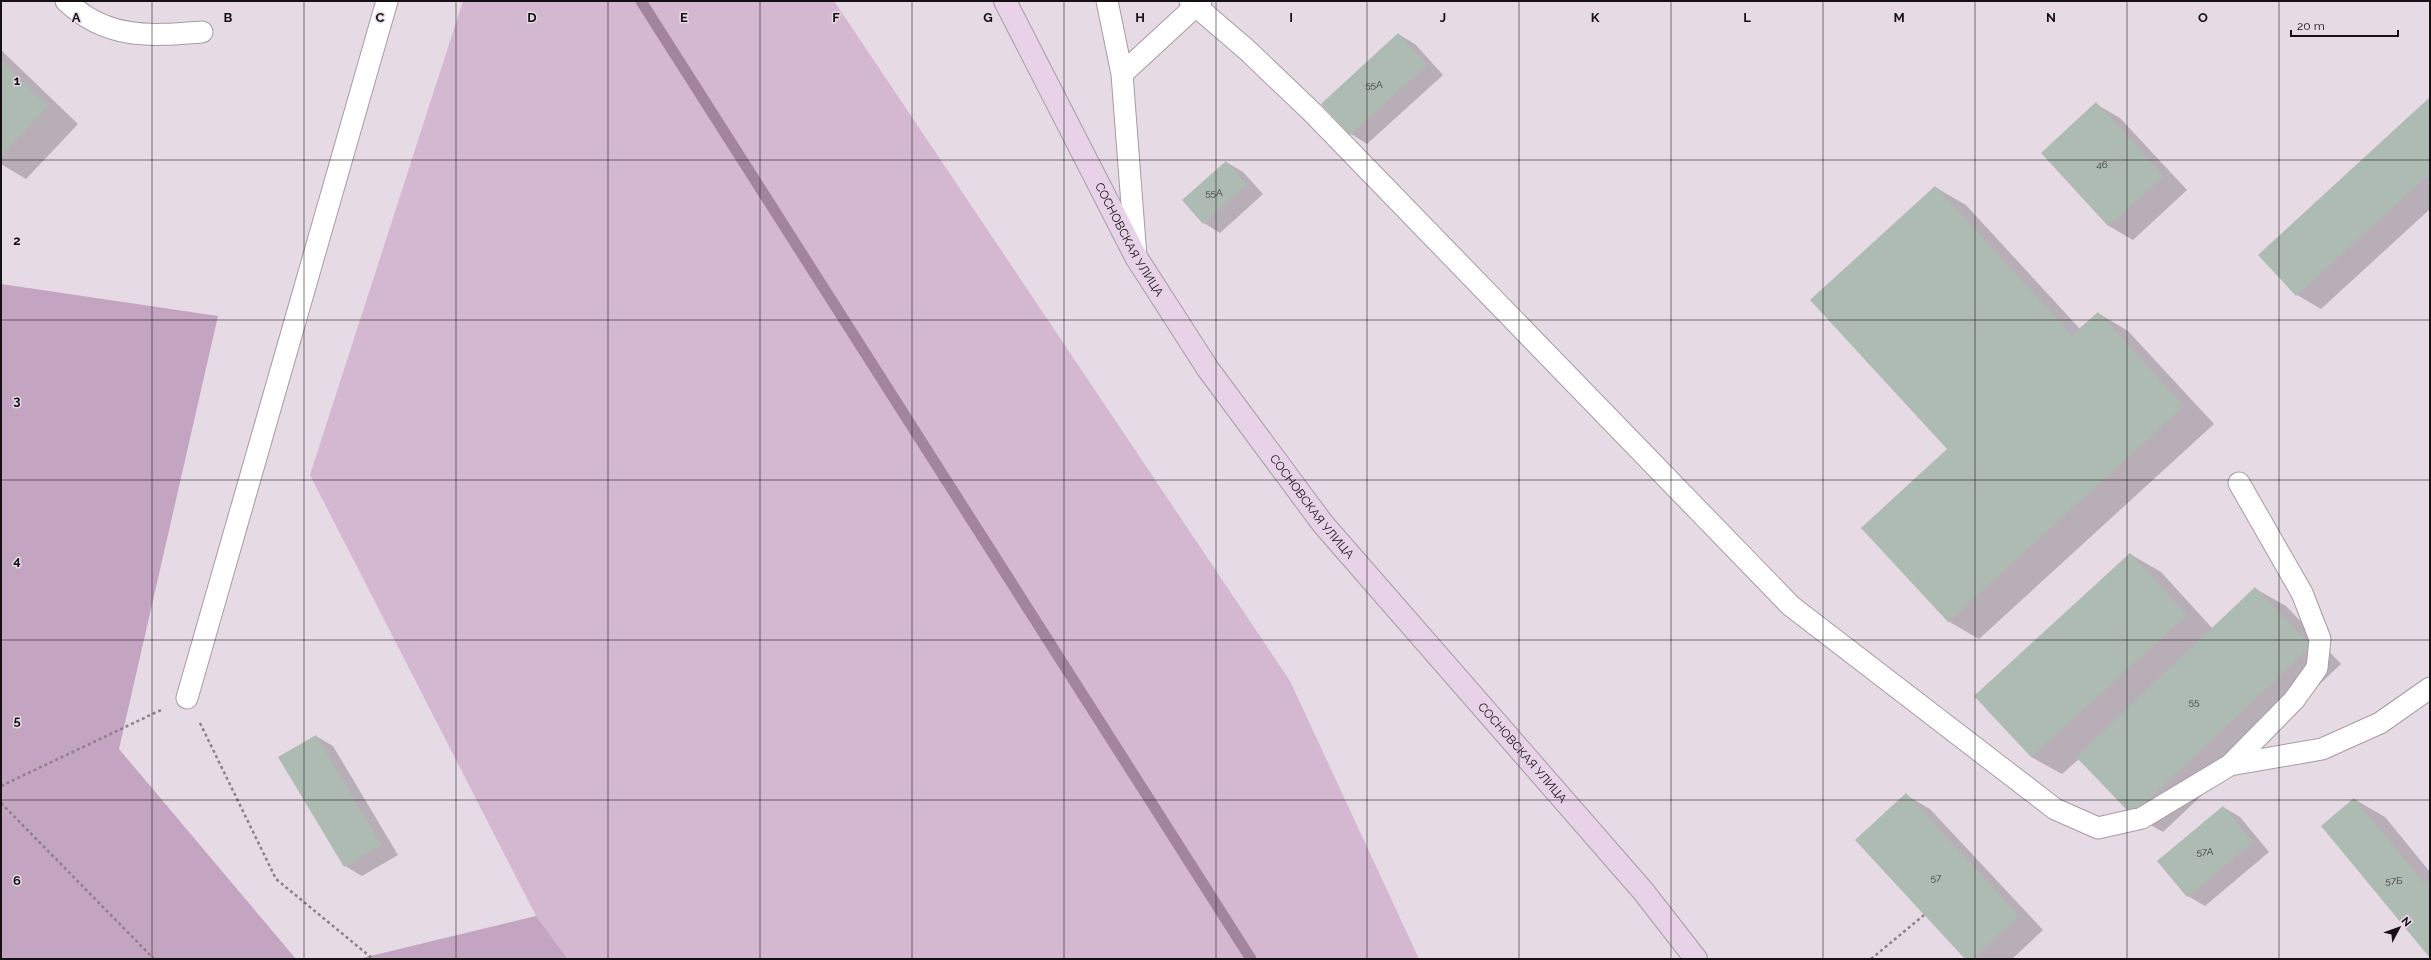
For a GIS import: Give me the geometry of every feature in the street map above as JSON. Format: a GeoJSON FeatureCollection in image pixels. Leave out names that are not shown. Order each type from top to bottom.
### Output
{"type":"FeatureCollection","features":[{"type":"Feature","properties":{"kind":"street","name":"СОСНОВСКАЯ УЛИЦА"},"geometry":{"type":"LineString","coordinates":[[1005,1],[1136,257],[1208,369],[1323,524],[1643,891],[1696,959]]}},
{"type":"Feature","properties":{"kind":"lane"},"geometry":{"type":"LineString","coordinates":[[66,1],[80,15],[115,30],[148,36],[202,32]]}},
{"type":"Feature","properties":{"kind":"lane"},"geometry":{"type":"LineString","coordinates":[[187,698],[387,1]]}},
{"type":"Feature","properties":{"kind":"lane"},"geometry":{"type":"LineString","coordinates":[[1107,1],[1122,74],[1136,257]]}},
{"type":"Feature","properties":{"kind":"lane"},"geometry":{"type":"LineString","coordinates":[[1122,74],[1196,3],[1313,113],[1791,606],[2055,809],[2098,828],[2142,818],[2230,765],[2294,700],[2318,668],[2320,640],[2302,593],[2239,483]]}},
{"type":"Feature","properties":{"kind":"lane"},"geometry":{"type":"LineString","coordinates":[[2230,765],[2322,750],[2380,723],[2430,688]]}},
{"type":"Feature","properties":{"kind":"path"},"geometry":{"type":"LineString","coordinates":[[1,786],[187,698],[276,879],[373,959]]}},
{"type":"Feature","properties":{"kind":"path"},"geometry":{"type":"LineString","coordinates":[[1,803],[154,959]]}},
{"type":"Feature","properties":{"kind":"path"},"geometry":{"type":"LineString","coordinates":[[1871,959],[1924,915]]}},
{"type":"Feature","properties":{"kind":"shaded area"},"geometry":{"type":"Polygon","coordinates":[[[463,1],[834,1],[1290,681],[1419,959],[568,959],[536,916],[310,475],[463,1]]]}},
{"type":"Feature","properties":{"kind":"shaded area"},"geometry":{"type":"Polygon","coordinates":[[[1,284],[218,316],[119,749],[296,959],[1,959],[1,284]]]}},
{"type":"Feature","properties":{"kind":"shaded area"},"geometry":{"type":"Polygon","coordinates":[[[536,916],[568,959],[358,959],[536,916]]]}},
{"type":"Feature","properties":{"kind":"building"},"geometry":{"type":"Polygon","coordinates":[[[1398,33],[1427,65],[1350,135],[1321,104],[1398,33]]]}},
{"type":"Feature","properties":{"kind":"building"},"geometry":{"type":"Polygon","coordinates":[[[1,61],[48,106],[1,155],[1,61]]]}},
{"type":"Feature","properties":{"kind":"building"},"geometry":{"type":"Polygon","coordinates":[[[2430,97],[2430,181],[2426,177],[2296,296],[2258,255],[2430,97]]]}},
{"type":"Feature","properties":{"kind":"building"},"geometry":{"type":"Polygon","coordinates":[[[2096,102],[2164,176],[2108,226],[2041,153],[2096,102]]]}},
{"type":"Feature","properties":{"kind":"building"},"geometry":{"type":"Polygon","coordinates":[[[1226,161],[1247,184],[1203,224],[1182,200],[1226,161]]]}},
{"type":"Feature","properties":{"kind":"building"},"geometry":{"type":"Polygon","coordinates":[[[1935,186],[2072,335],[2098,312],[2184,406],[1948,622],[1861,528],[1947,449],[1810,300],[1935,186]]]}},
{"type":"Feature","properties":{"kind":"building"},"geometry":{"type":"Polygon","coordinates":[[[2130,553],[2187,615],[2031,757],[1974,696],[2130,553]]]}},
{"type":"Feature","properties":{"kind":"building"},"geometry":{"type":"Polygon","coordinates":[[[2255,587],[2311,646],[2132,815],[2076,757],[2255,587]]]}},
{"type":"Feature","properties":{"kind":"building"},"geometry":{"type":"Polygon","coordinates":[[[316,735],[381,845],[344,867],[278,757],[316,735]]]}},
{"type":"Feature","properties":{"kind":"building"},"geometry":{"type":"Polygon","coordinates":[[[1906,793],[2019,916],[1973,959],[1965,959],[1855,840],[1906,793]]]}},
{"type":"Feature","properties":{"kind":"building"},"geometry":{"type":"Polygon","coordinates":[[[2354,798],[2424,883],[2430,878],[2430,958],[2321,826],[2354,798]]]}},
{"type":"Feature","properties":{"kind":"building"},"geometry":{"type":"Polygon","coordinates":[[[2223,806],[2253,842],[2187,897],[2157,861],[2223,806]]]}},
{"type":"Feature","properties":{"kind":"waterway"},"geometry":{"type":"LineString","coordinates":[[641,1],[1251,959]]}}]}
